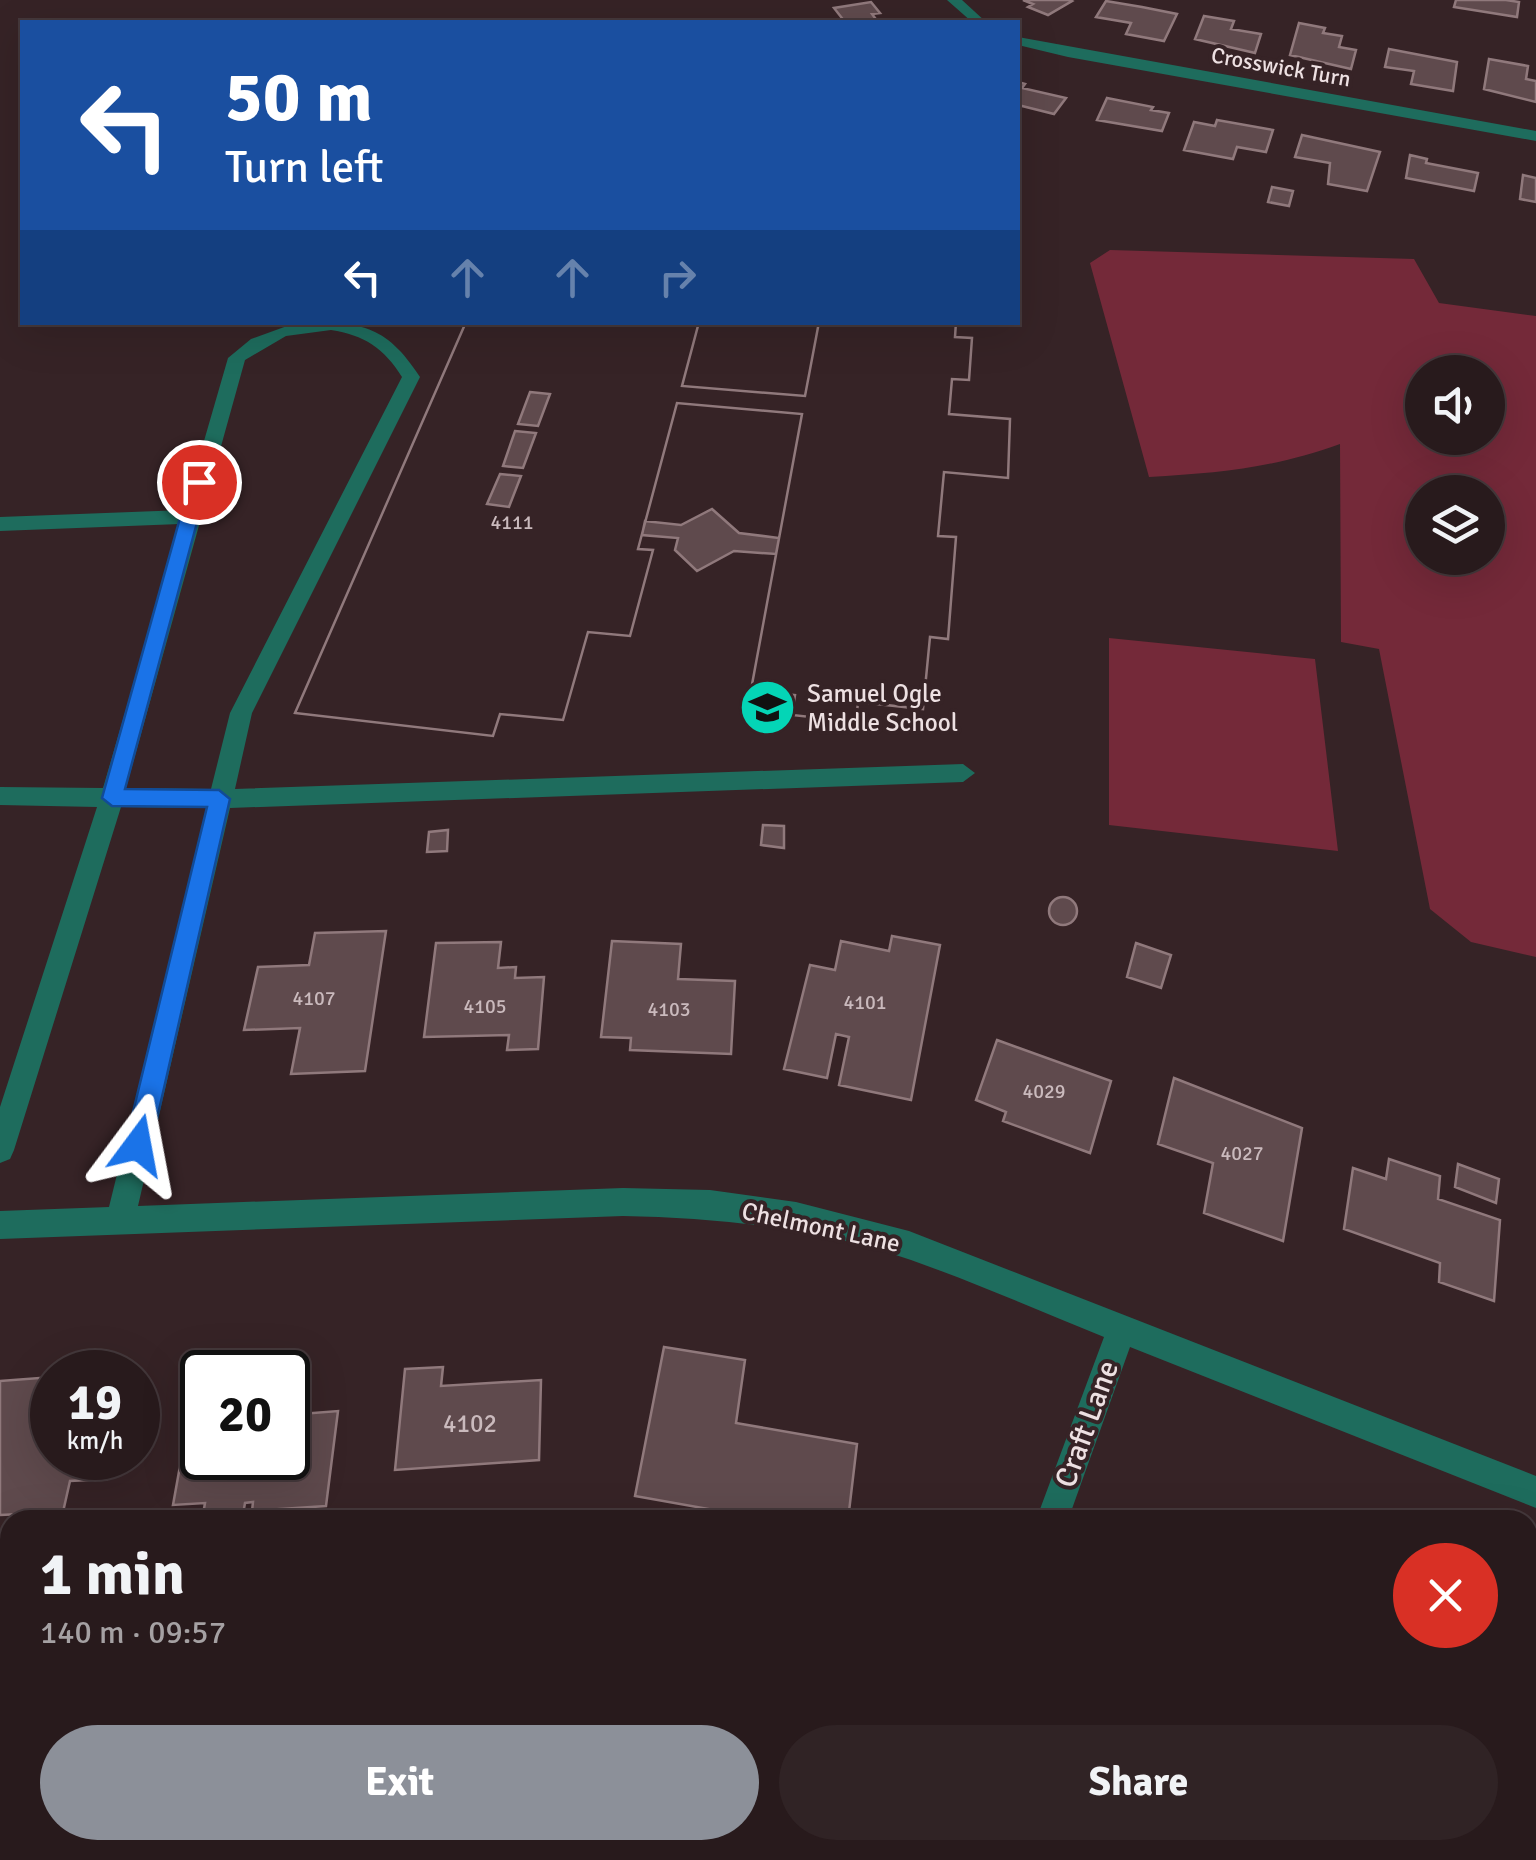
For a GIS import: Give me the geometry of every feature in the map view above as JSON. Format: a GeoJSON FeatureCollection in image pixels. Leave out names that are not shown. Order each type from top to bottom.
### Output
{"type":"FeatureCollection","features":[{"type":"Feature","properties":{"kind":"street"},"geometry":{"type":"LineString","coordinates":[[954,0],[977,20]]}},
{"type":"Feature","properties":{"kind":"street","name":"Crosswick Turn"},"geometry":{"type":"LineString","coordinates":[[1020,41],[1068,53],[1536,136]]}},
{"type":"Feature","properties":{"kind":"street"},"geometry":{"type":"LineString","coordinates":[[0,1150],[112,798],[229,376],[237,358],[256,340],[298,325]]}},
{"type":"Feature","properties":{"kind":"street"},"geometry":{"type":"LineString","coordinates":[[120,1222],[241,712],[411,377],[405,362],[379,338],[342,326],[322,325]]}},
{"type":"Feature","properties":{"kind":"street"},"geometry":{"type":"LineString","coordinates":[[0,524],[189,517]]}},
{"type":"Feature","properties":{"kind":"street"},"geometry":{"type":"LineString","coordinates":[[0,796],[219,799],[963,773]]}},
{"type":"Feature","properties":{"kind":"street","name":"Chelmont Lane"},"geometry":{"type":"LineString","coordinates":[[0,1225],[623,1202],[710,1204],[796,1216],[909,1245],[1536,1492]]}},
{"type":"Feature","properties":{"kind":"street","name":"Craft Lane"},"geometry":{"type":"LineString","coordinates":[[1056,1510],[1122,1329]]}},
{"type":"Feature","properties":{"kind":"shaded area"},"geometry":{"type":"Polygon","coordinates":[[[1110,250],[1414,259],[1439,303],[1536,316],[1536,957],[1471,942],[1430,909],[1379,649],[1341,642],[1340,444],[1246,468],[1149,477],[1090,263],[1110,250]]]}},
{"type":"Feature","properties":{"kind":"shaded area"},"geometry":{"type":"Polygon","coordinates":[[[1109,638],[1315,659],[1338,851],[1109,825],[1109,638]]]}},
{"type":"Feature","properties":{"kind":"building"},"geometry":{"type":"Polygon","coordinates":[[[1023,0],[1072,1],[1048,15],[1028,7],[1033,4],[1023,0]]]}},
{"type":"Feature","properties":{"kind":"building"},"geometry":{"type":"Polygon","coordinates":[[[1456,0],[1519,2],[1517,17],[1454,7],[1456,0]]]}},
{"type":"Feature","properties":{"kind":"building"},"geometry":{"type":"Polygon","coordinates":[[[1106,1],[1177,14],[1164,41],[1126,34],[1131,23],[1096,17],[1106,1]]]}},
{"type":"Feature","properties":{"kind":"building"},"geometry":{"type":"Polygon","coordinates":[[[871,2],[880,13],[872,14],[876,20],[843,20],[834,8],[871,2]]]}},
{"type":"Feature","properties":{"kind":"building"},"geometry":{"type":"Polygon","coordinates":[[[1204,16],[1234,21],[1231,29],[1261,34],[1255,53],[1195,39],[1204,16]]]}},
{"type":"Feature","properties":{"kind":"building"},"geometry":{"type":"Polygon","coordinates":[[[1299,23],[1342,36],[1339,47],[1356,50],[1351,69],[1290,55],[1299,23]]]}},
{"type":"Feature","properties":{"kind":"building"},"geometry":{"type":"Polygon","coordinates":[[[1389,49],[1457,62],[1453,91],[1411,84],[1414,71],[1385,67],[1389,49]]]}},
{"type":"Feature","properties":{"kind":"building"},"geometry":{"type":"Polygon","coordinates":[[[1489,59],[1528,66],[1526,79],[1536,81],[1536,102],[1484,89],[1489,59]]]}},
{"type":"Feature","properties":{"kind":"building"},"geometry":{"type":"Polygon","coordinates":[[[1020,83],[1025,84],[1022,88],[1066,98],[1054,114],[1020,106],[1020,83]]]}},
{"type":"Feature","properties":{"kind":"building"},"geometry":{"type":"Polygon","coordinates":[[[1107,98],[1169,113],[1162,131],[1097,120],[1107,98]]]}},
{"type":"Feature","properties":{"kind":"building"},"geometry":{"type":"Polygon","coordinates":[[[1217,120],[1273,130],[1266,152],[1237,147],[1233,159],[1184,150],[1194,122],[1215,126],[1217,120]]]}},
{"type":"Feature","properties":{"kind":"building"},"geometry":{"type":"Polygon","coordinates":[[[1302,135],[1380,152],[1367,191],[1328,184],[1330,163],[1295,157],[1302,135]]]}},
{"type":"Feature","properties":{"kind":"building"},"geometry":{"type":"Polygon","coordinates":[[[1410,155],[1427,159],[1426,163],[1478,173],[1474,191],[1406,178],[1410,155]]]}},
{"type":"Feature","properties":{"kind":"building"},"geometry":{"type":"Polygon","coordinates":[[[1523,175],[1536,178],[1536,202],[1520,199],[1523,175]]]}},
{"type":"Feature","properties":{"kind":"building"},"geometry":{"type":"Polygon","coordinates":[[[1272,187],[1293,191],[1289,206],[1268,202],[1272,187]]]}},
{"type":"Feature","properties":{"kind":"building"},"geometry":{"type":"Polygon","coordinates":[[[465,325],[698,325],[682,386],[805,396],[818,325],[956,325],[955,337],[972,338],[969,380],[952,379],[949,414],[1010,419],[1008,478],[944,472],[938,536],[956,537],[948,639],[930,637],[923,709],[858,702],[856,722],[792,715],[795,695],[751,690],[802,414],[677,403],[638,549],[653,550],[630,636],[588,632],[563,720],[500,714],[493,736],[295,713],[465,325]],[[530,392],[518,424],[538,426],[550,394],[530,392]],[[515,431],[503,466],[523,468],[536,433],[515,431]],[[500,474],[487,504],[509,507],[521,476],[500,474]]]}},
{"type":"Feature","properties":{"kind":"building"},"geometry":{"type":"Polygon","coordinates":[[[465,325],[698,325],[682,386],[805,396],[818,325],[956,325],[955,337],[972,338],[969,380],[952,379],[949,414],[1010,419],[1008,478],[944,472],[938,536],[956,537],[948,639],[930,637],[923,709],[858,702],[856,722],[792,715],[795,695],[751,690],[802,414],[677,403],[638,549],[653,550],[630,636],[588,632],[563,720],[500,714],[493,736],[295,713],[465,325]]]}},
{"type":"Feature","properties":{"kind":"building"},"geometry":{"type":"Polygon","coordinates":[[[712,509],[739,533],[779,538],[776,554],[734,551],[697,571],[675,550],[678,538],[642,535],[645,521],[681,525],[712,509]]]}},
{"type":"Feature","properties":{"kind":"building"},"geometry":{"type":"Polygon","coordinates":[[[763,825],[784,826],[784,848],[761,845],[763,825]]]}},
{"type":"Feature","properties":{"kind":"building"},"geometry":{"type":"Polygon","coordinates":[[[448,830],[447,851],[427,852],[429,832],[448,830]]]}},
{"type":"Feature","properties":{"kind":"building"},"geometry":{"type":"Polygon","coordinates":[[[1063,897],[1073,901],[1077,911],[1073,921],[1063,925],[1053,921],[1049,911],[1053,901],[1063,897]]]}},
{"type":"Feature","properties":{"kind":"building"},"geometry":{"type":"Polygon","coordinates":[[[386,931],[365,1071],[291,1074],[300,1028],[244,1030],[258,967],[309,965],[315,933],[386,931]]]}},
{"type":"Feature","properties":{"kind":"building"},"geometry":{"type":"Polygon","coordinates":[[[892,936],[940,945],[911,1100],[839,1085],[849,1037],[836,1034],[827,1078],[784,1069],[810,965],[835,970],[841,941],[889,951],[892,936]]]}},
{"type":"Feature","properties":{"kind":"building"},"geometry":{"type":"Polygon","coordinates":[[[612,941],[681,944],[678,979],[735,981],[731,1054],[630,1050],[631,1038],[601,1037],[612,941]]]}},
{"type":"Feature","properties":{"kind":"building"},"geometry":{"type":"Polygon","coordinates":[[[501,942],[498,968],[516,967],[515,978],[544,977],[538,1049],[507,1050],[509,1035],[424,1037],[436,943],[501,942]]]}},
{"type":"Feature","properties":{"kind":"building"},"geometry":{"type":"Polygon","coordinates":[[[1136,943],[1171,955],[1161,988],[1127,977],[1136,943]]]}},
{"type":"Feature","properties":{"kind":"building"},"geometry":{"type":"Polygon","coordinates":[[[997,1040],[1111,1081],[1090,1153],[1003,1121],[1006,1112],[976,1100],[997,1040]]]}},
{"type":"Feature","properties":{"kind":"building"},"geometry":{"type":"Polygon","coordinates":[[[1174,1078],[1302,1128],[1283,1241],[1204,1213],[1213,1163],[1158,1144],[1174,1078]]]}},
{"type":"Feature","properties":{"kind":"building"},"geometry":{"type":"Polygon","coordinates":[[[1389,1159],[1440,1176],[1438,1199],[1500,1220],[1494,1301],[1439,1282],[1440,1263],[1344,1229],[1353,1168],[1386,1179],[1389,1159]]]}},
{"type":"Feature","properties":{"kind":"building"},"geometry":{"type":"Polygon","coordinates":[[[1458,1164],[1499,1179],[1496,1203],[1455,1187],[1458,1164]]]}},
{"type":"Feature","properties":{"kind":"building"},"geometry":{"type":"Polygon","coordinates":[[[664,1347],[745,1360],[736,1423],[857,1444],[849,1510],[714,1510],[635,1496],[664,1347]]]}},
{"type":"Feature","properties":{"kind":"building"},"geometry":{"type":"Polygon","coordinates":[[[443,1367],[441,1386],[541,1380],[539,1460],[395,1470],[405,1369],[443,1367]]]}},
{"type":"Feature","properties":{"kind":"building"},"geometry":{"type":"Polygon","coordinates":[[[30,1379],[30,1480],[88,1480],[70,1481],[63,1510],[0,1510],[0,1381],[30,1379]]]}},
{"type":"Feature","properties":{"kind":"building"},"geometry":{"type":"Polygon","coordinates":[[[338,1411],[326,1506],[252,1510],[253,1502],[245,1503],[244,1510],[204,1510],[205,1503],[173,1505],[180,1466],[180,1480],[310,1480],[310,1413],[338,1411]]]}},
{"type":"Feature","properties":{"kind":"place","name":"Samuel Ogle Middle School"},"geometry":{"type":"Point","coordinates":[768,707]}},
{"type":"Feature","properties":{"kind":"route"},"geometry":{"type":"LineString","coordinates":[[138,1145],[219,799],[112,798],[199,482]]}}]}
